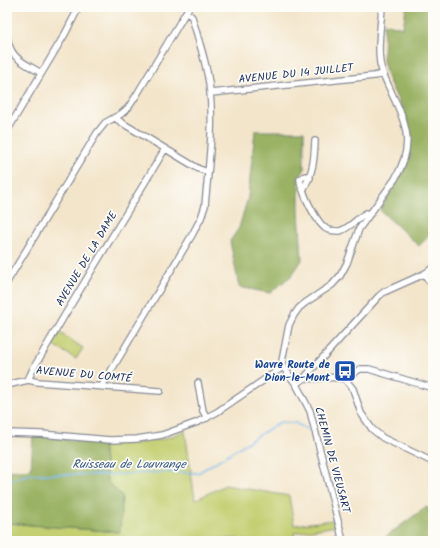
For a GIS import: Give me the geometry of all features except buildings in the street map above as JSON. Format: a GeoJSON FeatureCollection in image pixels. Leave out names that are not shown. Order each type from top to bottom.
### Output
{"type":"FeatureCollection","features":[{"type":"Feature","properties":{"kind":"street"},"geometry":{"type":"LineString","coordinates":[[7,131],[65,34],[79,7]]}},
{"type":"Feature","properties":{"kind":"street"},"geometry":{"type":"LineString","coordinates":[[7,433],[41,434],[110,440],[137,439],[162,435],[207,418],[283,367],[282,361],[287,334],[294,315],[299,308],[332,285],[340,276],[347,263],[359,229],[400,171],[406,148],[406,130],[404,120],[383,74],[380,59],[382,7]]}},
{"type":"Feature","properties":{"kind":"street"},"geometry":{"type":"LineString","coordinates":[[102,386],[201,218],[204,206],[212,121],[211,93],[209,79],[192,17],[188,9]]}},
{"type":"Feature","properties":{"kind":"street"},"geometry":{"type":"LineString","coordinates":[[7,282],[97,133],[105,123],[115,118],[128,108],[188,9]]}},
{"type":"Feature","properties":{"kind":"street"},"geometry":{"type":"LineString","coordinates":[[7,36],[9,47],[14,55],[41,73]]}},
{"type":"Feature","properties":{"kind":"street","name":"AVENUE DU 14 JUILLET"},"geometry":{"type":"LineString","coordinates":[[211,93],[383,74]]}},
{"type":"Feature","properties":{"kind":"street"},"geometry":{"type":"LineString","coordinates":[[115,118],[199,169],[208,172]]}},
{"type":"Feature","properties":{"kind":"street"},"geometry":{"type":"LineString","coordinates":[[315,142],[314,160],[310,178],[305,176],[300,179],[301,186],[314,212],[326,229],[340,231],[345,229],[363,214],[370,214]]}},
{"type":"Feature","properties":{"kind":"street","name":"AVENUE DE LA DAME"},"geometry":{"type":"LineString","coordinates":[[28,380],[66,312],[165,149]]}},
{"type":"Feature","properties":{"kind":"street"},"geometry":{"type":"LineString","coordinates":[[296,384],[304,378],[374,300],[384,292],[424,274],[433,268]]}},
{"type":"Feature","properties":{"kind":"street"},"geometry":{"type":"LineString","coordinates":[[424,274],[433,282]]}},
{"type":"Feature","properties":{"kind":"street","name":"CHEMIN DE VIEUSART"},"geometry":{"type":"LineString","coordinates":[[283,367],[296,384],[306,402],[343,541]]}},
{"type":"Feature","properties":{"kind":"street"},"geometry":{"type":"LineString","coordinates":[[345,379],[360,369],[369,369],[433,388]]}},
{"type":"Feature","properties":{"kind":"street"},"geometry":{"type":"LineString","coordinates":[[304,378],[313,380],[338,377],[345,379],[353,389],[361,413],[372,429],[383,438],[433,462]]}},
{"type":"Feature","properties":{"kind":"street","name":"AVENUE DU COMTÉ"},"geometry":{"type":"LineString","coordinates":[[7,385],[28,380],[160,391]]}},
{"type":"Feature","properties":{"kind":"street"},"geometry":{"type":"LineString","coordinates":[[198,383],[203,411],[207,418]]}},
{"type":"Feature","properties":{"kind":"green space"},"geometry":{"type":"Polygon","coordinates":[[[406,7],[433,7],[433,232],[419,246],[380,210],[404,170],[410,146],[407,119],[388,79],[383,60],[384,23],[403,28],[406,7]]]}},
{"type":"Feature","properties":{"kind":"green space"},"geometry":{"type":"Polygon","coordinates":[[[255,131],[304,131],[304,171],[299,177],[299,211],[302,260],[292,275],[270,293],[239,287],[230,241],[239,228],[248,197],[255,131]]]}},
{"type":"Feature","properties":{"kind":"green space"},"geometry":{"type":"Polygon","coordinates":[[[60,333],[83,348],[76,359],[53,345],[60,333]]]}},
{"type":"Feature","properties":{"kind":"green space"},"geometry":{"type":"Polygon","coordinates":[[[185,431],[195,500],[225,485],[289,496],[294,525],[334,520],[336,526],[294,533],[295,541],[239,541],[239,539],[201,538],[182,541],[7,541],[7,523],[119,532],[122,496],[107,481],[103,444],[164,439],[185,431]]]}},
{"type":"Feature","properties":{"kind":"green space"},"geometry":{"type":"Polygon","coordinates":[[[33,435],[103,444],[107,481],[122,496],[120,532],[7,523],[7,471],[31,469],[33,435]]]}},
{"type":"Feature","properties":{"kind":"green space"},"geometry":{"type":"Polygon","coordinates":[[[426,507],[433,511],[433,541],[380,541],[426,507]]]}},
{"type":"Feature","properties":{"kind":"waterway","name":"Ruisseau de Louvrange"},"geometry":{"type":"LineString","coordinates":[[7,482],[29,474],[107,475],[168,472],[198,473],[280,422],[295,423],[309,430]]}},
{"type":"Feature","properties":{"kind":"place","name":"Wavre Route de Dion-le-Mont"},"geometry":{"type":"Point","coordinates":[345,371]}}]}
